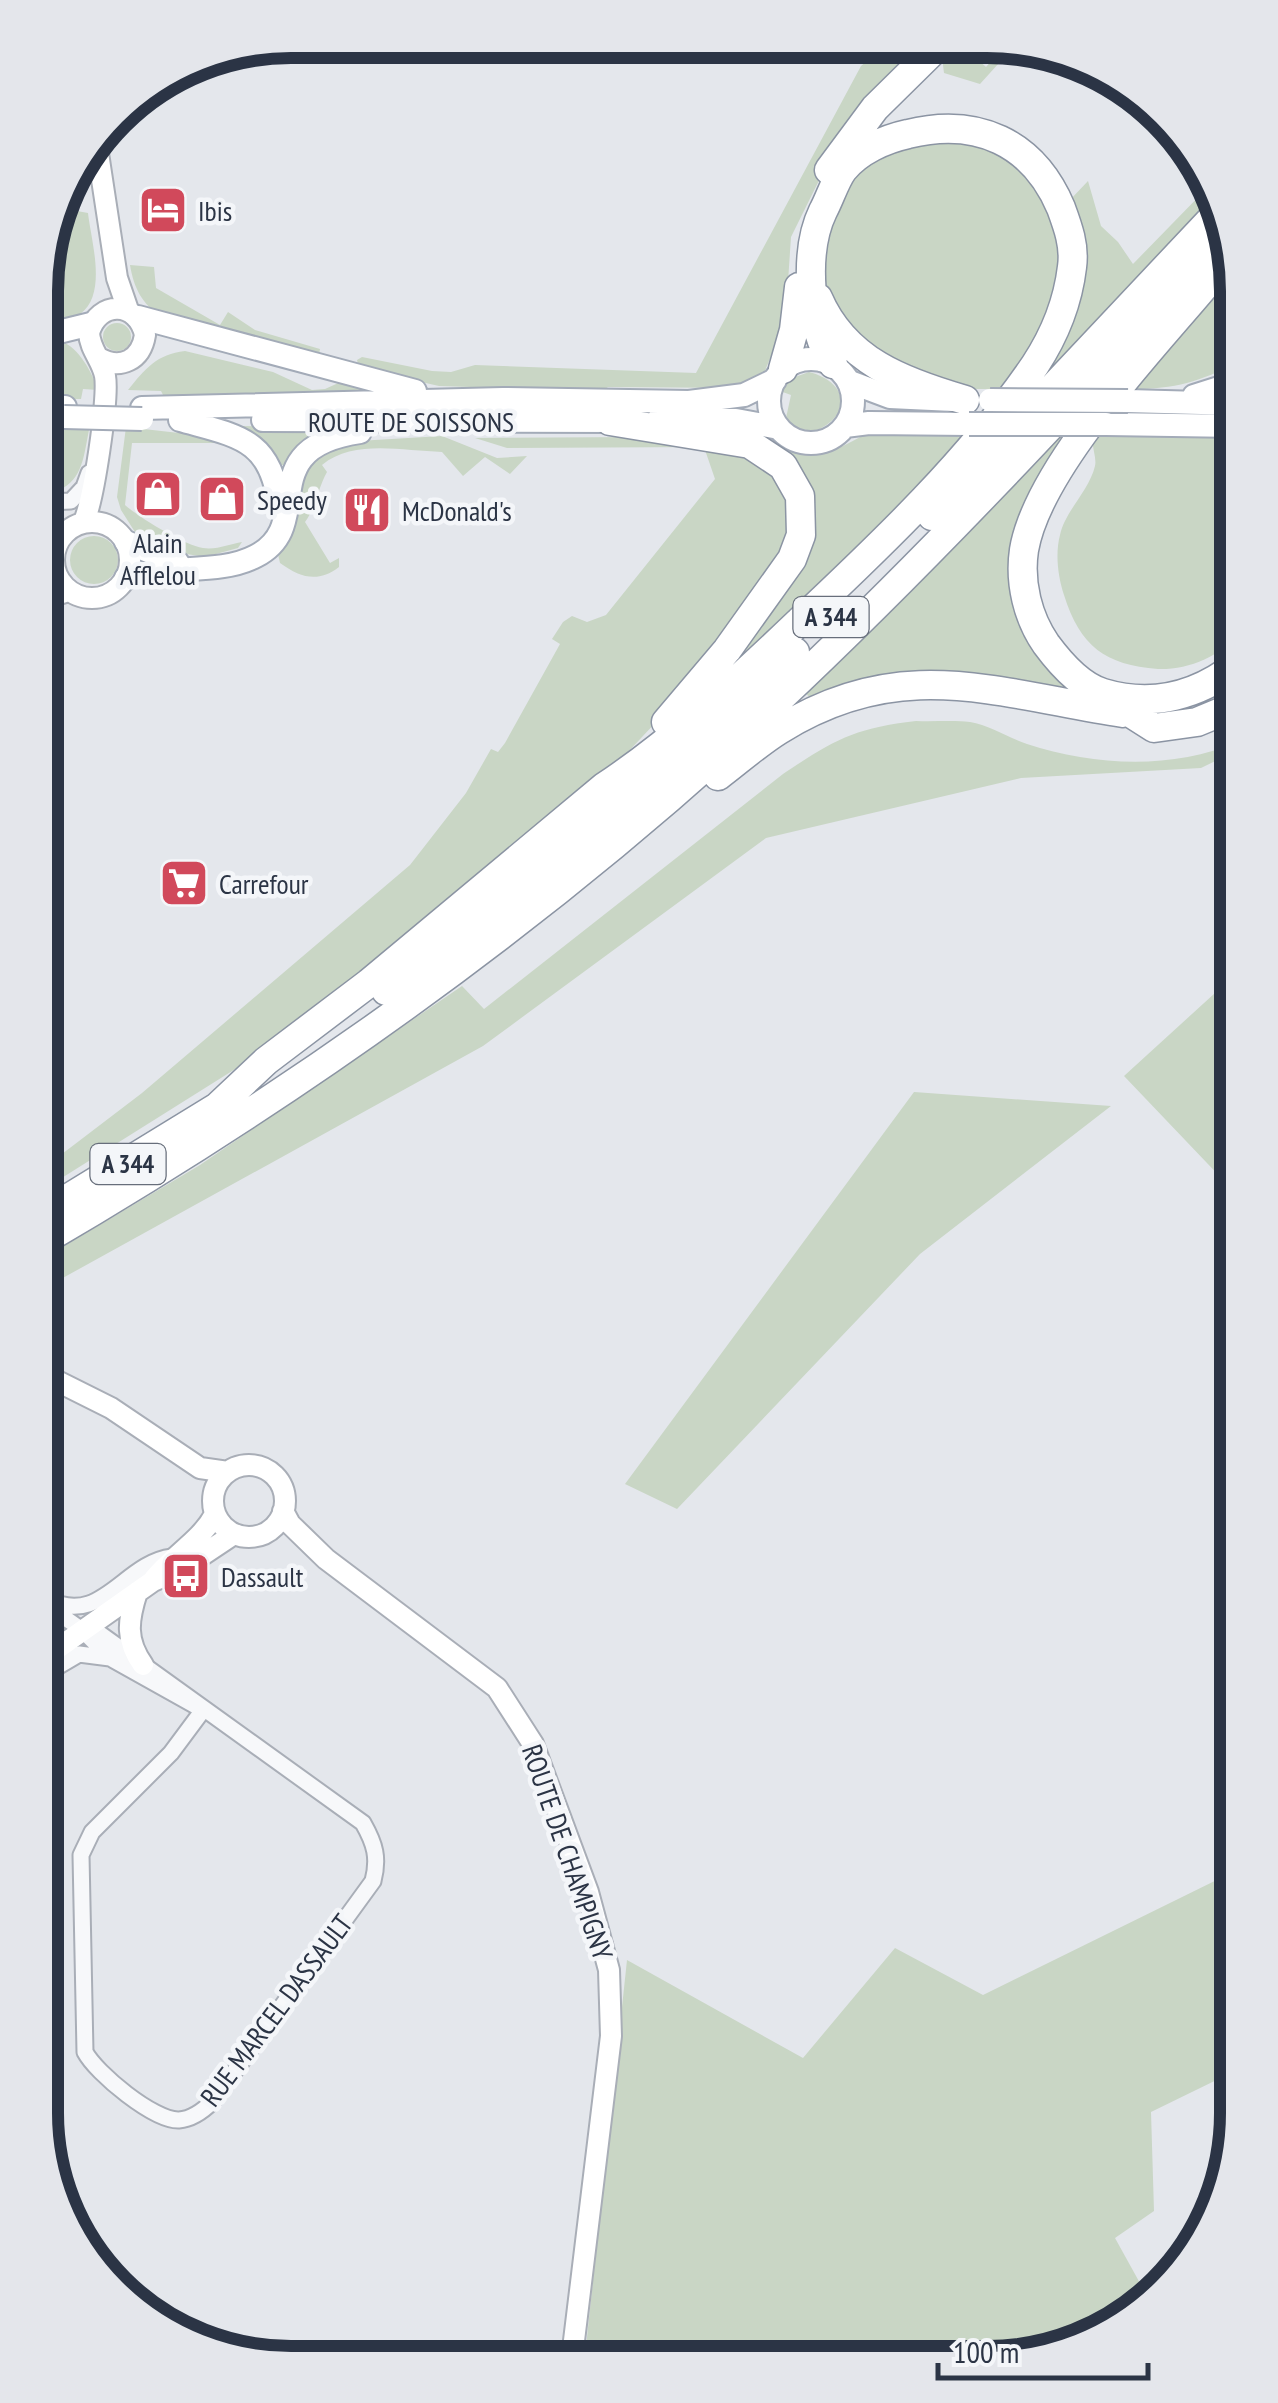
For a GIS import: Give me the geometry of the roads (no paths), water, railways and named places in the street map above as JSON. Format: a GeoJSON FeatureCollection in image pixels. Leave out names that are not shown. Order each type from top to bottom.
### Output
{"type":"FeatureCollection","features":[{"type":"Feature","properties":{"kind":"highway"},"geometry":{"type":"LineString","coordinates":[[779,375],[796,318],[808,212],[834,162],[876,108],[926,58]]}},
{"type":"Feature","properties":{"kind":"highway"},"geometry":{"type":"LineString","coordinates":[[604,787],[633,768],[757,662],[877,548],[954,466],[1036,364],[1062,311],[1072,265],[1071,233],[1044,174],[1019,150],[988,133],[926,129],[884,140],[844,170],[819,220],[812,254],[817,335],[841,373]]}},
{"type":"Feature","properties":{"kind":"highway","name":"A 344"},"geometry":{"type":"LineString","coordinates":[[58,1205],[214,1110],[394,986],[618,810],[769,677],[882,568],[1210,222]]}},
{"type":"Feature","properties":{"kind":"highway","name":"A 344"},"geometry":{"type":"LineString","coordinates":[[58,1232],[200,1147],[408,1006],[661,805],[773,705],[900,582],[1216,247]]}},
{"type":"Feature","properties":{"kind":"highway"},"geometry":{"type":"LineString","coordinates":[[1219,269],[1081,439],[1040,502],[1024,551],[1024,596],[1036,630],[1062,666],[1099,692],[1139,700],[1178,697],[1220,679]]}},
{"type":"Feature","properties":{"kind":"highway"},"geometry":{"type":"LineString","coordinates":[[813,288],[825,315],[850,348],[896,377],[975,408]]}},
{"type":"Feature","properties":{"kind":"highway"},"geometry":{"type":"LineString","coordinates":[[214,1110],[266,1061],[370,983],[604,787],[666,722],[776,585],[797,547],[803,513],[795,482],[784,466],[750,444],[610,421]]}},
{"type":"Feature","properties":{"kind":"highway"},"geometry":{"type":"LineString","coordinates":[[661,805],[696,792],[779,730],[824,707],[892,685],[985,688],[1132,714],[1192,709],[1220,697]]}},
{"type":"Feature","properties":{"kind":"highway"},"geometry":{"type":"LineString","coordinates":[[1132,714],[1154,728],[1197,722],[1220,712]]}},
{"type":"Feature","properties":{"kind":"main road"},"geometry":{"type":"LineString","coordinates":[[133,314],[391,386],[502,398]]}},
{"type":"Feature","properties":{"kind":"main road"},"geometry":{"type":"LineString","coordinates":[[58,331],[95,319]]}},
{"type":"Feature","properties":{"kind":"main road"},"geometry":{"type":"LineString","coordinates":[[841,373],[854,397],[846,426],[828,440],[807,444],[778,428],[769,405],[779,375],[807,359],[841,373],[890,397],[914,401],[1106,424],[1220,426]]}},
{"type":"Feature","properties":{"kind":"main road","name":"ROUTE DE SOISSONS"},"geometry":{"type":"LineString","coordinates":[[58,412],[142,414],[502,398],[721,400],[758,391],[779,375]]}},
{"type":"Feature","properties":{"kind":"main road"},"geometry":{"type":"LineString","coordinates":[[1160,401],[1220,388]]}},
{"type":"Feature","properties":{"kind":"main road"},"geometry":{"type":"LineString","coordinates":[[846,426],[975,408],[1128,401],[1220,403]]}},
{"type":"Feature","properties":{"kind":"main road","name":"ROUTE DE SOISSONS"},"geometry":{"type":"LineString","coordinates":[[142,414],[180,420],[426,423],[736,420],[778,428]]}},
{"type":"Feature","properties":{"kind":"main road"},"geometry":{"type":"LineString","coordinates":[[180,420],[239,436],[264,454],[276,479],[279,507],[268,546]]}},
{"type":"Feature","properties":{"kind":"main road"},"geometry":{"type":"LineString","coordinates":[[126,578],[192,566],[236,564],[258,556],[283,526],[292,475],[318,442],[339,435],[426,423]]}},
{"type":"Feature","properties":{"kind":"main road"},"geometry":{"type":"LineString","coordinates":[[118,534],[153,556],[192,566]]}},
{"type":"Feature","properties":{"kind":"street"},"geometry":{"type":"LineString","coordinates":[[58,576],[69,590],[100,598],[119,588],[126,578],[130,556],[106,504],[111,430],[118,389],[145,335],[118,278],[98,160]]}},
{"type":"Feature","properties":{"kind":"street"},"geometry":{"type":"LineString","coordinates":[[82,524],[92,503],[106,387],[99,358],[89,342],[104,278],[96,162]]}},
{"type":"Feature","properties":{"kind":"street"},"geometry":{"type":"LineString","coordinates":[[95,319],[108,309],[133,314]]}},
{"type":"Feature","properties":{"kind":"street"},"geometry":{"type":"LineString","coordinates":[[99,358],[115,364],[132,360]]}},
{"type":"Feature","properties":{"kind":"street"},"geometry":{"type":"LineString","coordinates":[[58,500],[78,496],[98,445]]}},
{"type":"Feature","properties":{"kind":"street"},"geometry":{"type":"LineString","coordinates":[[58,508],[82,524]]}},
{"type":"Feature","properties":{"kind":"street"},"geometry":{"type":"LineString","coordinates":[[58,548],[72,528],[82,524],[97,522],[118,534]]}},
{"type":"Feature","properties":{"kind":"street"},"geometry":{"type":"LineString","coordinates":[[58,594],[69,590]]}},
{"type":"Feature","properties":{"kind":"street"},"geometry":{"type":"LineString","coordinates":[[58,1381],[111,1408],[221,1480]]}},
{"type":"Feature","properties":{"kind":"street"},"geometry":{"type":"LineString","coordinates":[[215,1514],[234,1534],[254,1536],[264,1534],[276,1524],[283,1511],[284,1494],[269,1472],[252,1466],[221,1480]]}},
{"type":"Feature","properties":{"kind":"street"},"geometry":{"type":"LineString","coordinates":[[144,1665],[134,1652],[128,1628],[145,1586],[172,1557],[196,1540],[215,1514],[221,1480]]}},
{"type":"Feature","properties":{"kind":"street","name":"ROUTE DE CHAMPIGNY"},"geometry":{"type":"LineString","coordinates":[[283,1511],[290,1524],[326,1559],[498,1688],[534,1744],[588,1892],[609,1970],[610,2036],[573,2346]]}},
{"type":"Feature","properties":{"kind":"street"},"geometry":{"type":"LineString","coordinates":[[58,1647],[145,1586],[182,1568],[234,1534]]}},
{"type":"Feature","properties":{"kind":"street","name":"ROUTE DE CHAMPIGNY"},"geometry":{"type":"LineString","coordinates":[[264,1534],[284,1538],[326,1559]]}},
{"type":"Feature","properties":{"kind":"street"},"geometry":{"type":"LineString","coordinates":[[58,1605],[87,1606],[156,1559],[172,1557]]}},
{"type":"Feature","properties":{"kind":"street"},"geometry":{"type":"LineString","coordinates":[[58,1612],[82,1630]]}},
{"type":"Feature","properties":{"kind":"street","name":"RUE MARCEL DASSAULT"},"geometry":{"type":"LineString","coordinates":[[82,1630],[110,1658],[204,1710]]}},
{"type":"Feature","properties":{"kind":"street","name":"RUE MARCEL DASSAULT"},"geometry":{"type":"LineString","coordinates":[[82,1630],[99,1633],[362,1823],[374,1842],[378,1861],[373,1881],[213,2101],[200,2113],[180,2120],[159,2116],[94,2068],[85,2052],[81,1854],[92,1832],[171,1753],[204,1710]]}},
{"type":"Feature","properties":{"kind":"street"},"geometry":{"type":"LineString","coordinates":[[58,1666],[79,1654],[110,1658]]}},
{"type":"Feature","properties":{"kind":"place","name":"Ibis"},"geometry":{"type":"Point","coordinates":[163,210]}},
{"type":"Feature","properties":{"kind":"place","name":"Alain Afflelou"},"geometry":{"type":"Point","coordinates":[158,494]}},
{"type":"Feature","properties":{"kind":"place","name":"Speedy"},"geometry":{"type":"Point","coordinates":[222,499]}},
{"type":"Feature","properties":{"kind":"place","name":"McDonald's"},"geometry":{"type":"Point","coordinates":[367,510]}},
{"type":"Feature","properties":{"kind":"place","name":"Carrefour"},"geometry":{"type":"Point","coordinates":[184,883]}},
{"type":"Feature","properties":{"kind":"place","name":"Dassault"},"geometry":{"type":"Point","coordinates":[186,1576]}}]}
